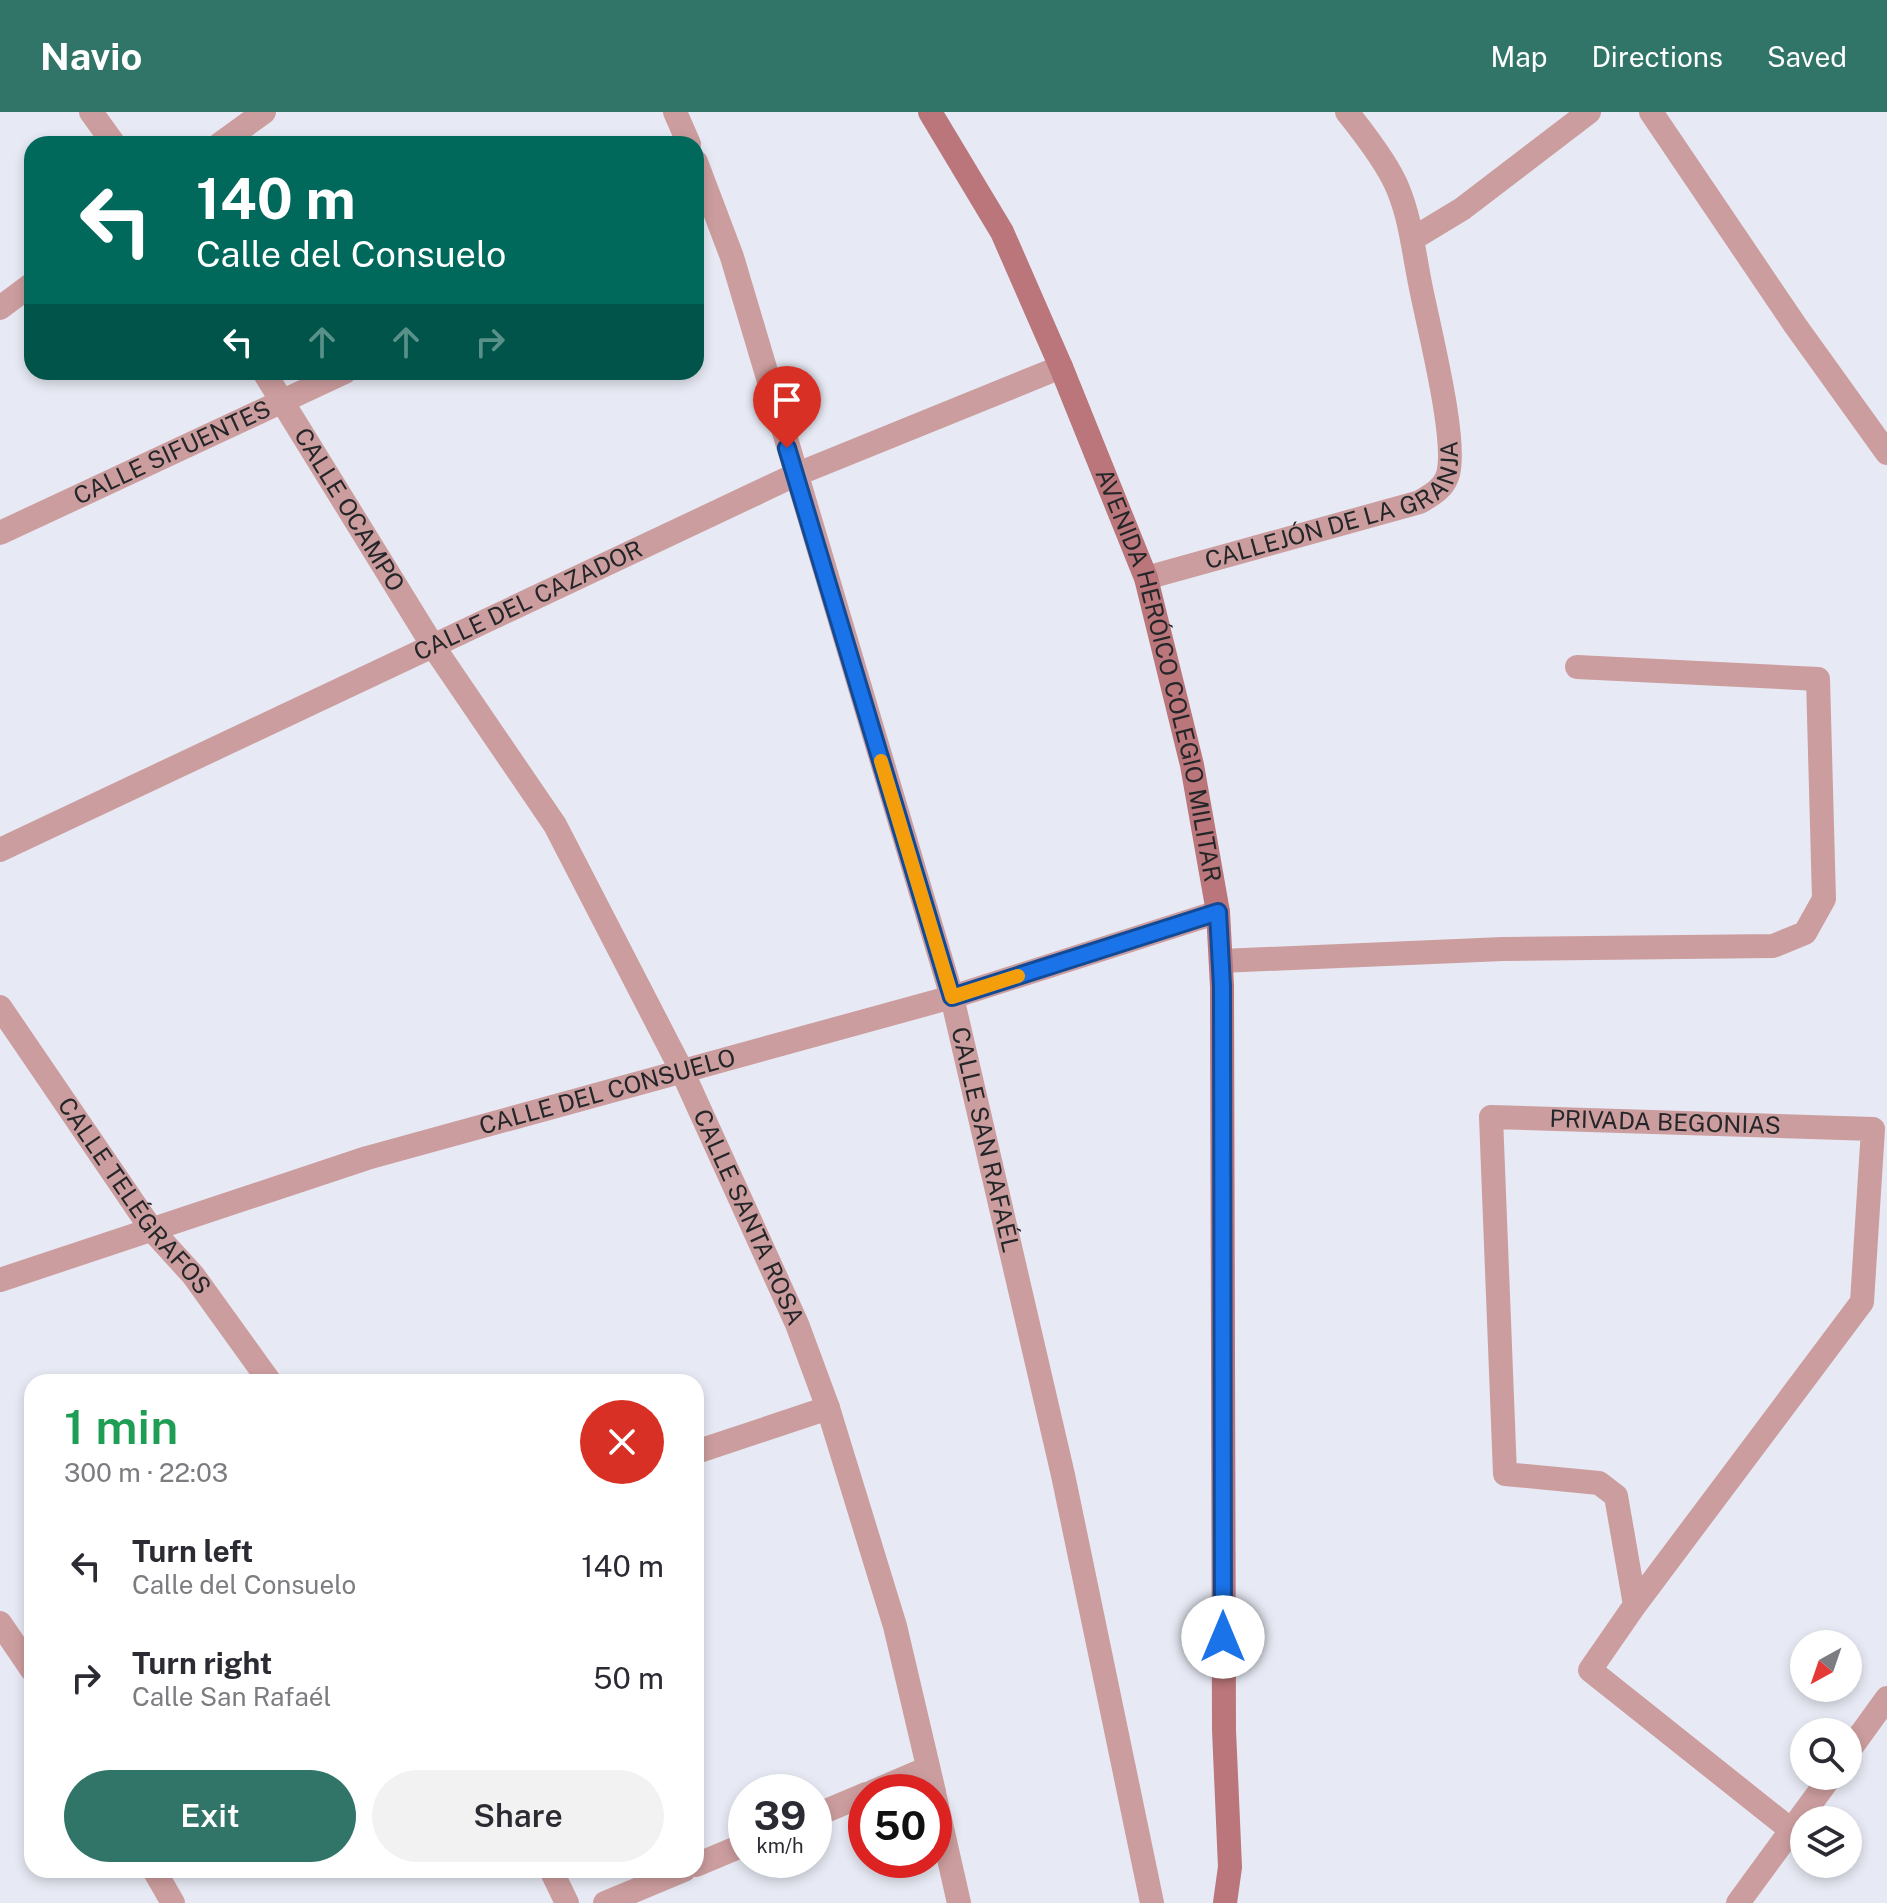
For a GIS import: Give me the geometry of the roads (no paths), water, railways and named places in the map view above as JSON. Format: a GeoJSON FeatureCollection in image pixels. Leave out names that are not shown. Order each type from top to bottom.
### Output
{"type":"FeatureCollection","features":[{"type":"Feature","properties":{"kind":"main road","name":"AVENIDA HERÓICO COLEGIO MILITAR"},"geometry":{"type":"LineString","coordinates":[[930,112],[1002,232],[1061,367],[1146,578],[1192,765],[1218,912],[1221,961],[1224,1730],[1230,1867],[1225,1903]]}},
{"type":"Feature","properties":{"kind":"street"},"geometry":{"type":"LineString","coordinates":[[91,112],[108,136]]}},
{"type":"Feature","properties":{"kind":"street"},"geometry":{"type":"LineString","coordinates":[[231,136],[264,112]]}},
{"type":"Feature","properties":{"kind":"street"},"geometry":{"type":"LineString","coordinates":[[675,112],[686,136]]}},
{"type":"Feature","properties":{"kind":"street","name":"CALLEJÓN DE LA GRANJA"},"geometry":{"type":"LineString","coordinates":[[1146,578],[1420,502],[1437,492],[1447,477],[1450,448],[1414,238],[1397,186],[1347,112]]}},
{"type":"Feature","properties":{"kind":"street"},"geometry":{"type":"LineString","coordinates":[[1414,238],[1462,209],[1589,112]]}},
{"type":"Feature","properties":{"kind":"street"},"geometry":{"type":"LineString","coordinates":[[1650,112],[1795,325],[1887,453]]}},
{"type":"Feature","properties":{"kind":"street","name":"CALLE SAN RAFAÉL"},"geometry":{"type":"LineString","coordinates":[[705,213],[732,257],[952,997],[1063,1475],[1152,1903]]}},
{"type":"Feature","properties":{"kind":"street"},"geometry":{"type":"LineString","coordinates":[[0,308],[24,290]]}},
{"type":"Feature","properties":{"kind":"street","name":"CALLE DEL CAZADOR"},"geometry":{"type":"LineString","coordinates":[[0,850],[795,475],[1061,367]]}},
{"type":"Feature","properties":{"kind":"street","name":"CALLE OCAMPO"},"geometry":{"type":"LineString","coordinates":[[269,380],[433,646]]}},
{"type":"Feature","properties":{"kind":"street","name":"CALLE SIFUENTES"},"geometry":{"type":"LineString","coordinates":[[0,533],[327,380]]}},
{"type":"Feature","properties":{"kind":"street","name":"CALLE SANTA ROSA"},"geometry":{"type":"LineString","coordinates":[[433,646],[555,825],[683,1073],[797,1324],[828,1408],[895,1626],[930,1774]]}},
{"type":"Feature","properties":{"kind":"street"},"geometry":{"type":"LineString","coordinates":[[1221,961],[1503,949],[1773,946],[1805,933],[1824,899],[1818,679],[1577,667]]}},
{"type":"Feature","properties":{"kind":"street","name":"CALLE DEL CONSUELO"},"geometry":{"type":"LineString","coordinates":[[0,1280],[367,1158],[952,997],[1218,912]]}},
{"type":"Feature","properties":{"kind":"street","name":"CALLE TELÉGRAFOS"},"geometry":{"type":"LineString","coordinates":[[0,1007],[152,1230],[193,1275],[264,1374]]}},
{"type":"Feature","properties":{"kind":"street","name":"PRIVADA BEGONIAS"},"geometry":{"type":"LineString","coordinates":[[1635,1605],[1616,1496],[1599,1483],[1505,1474],[1491,1117],[1873,1129],[1862,1302],[1635,1605],[1590,1670],[1790,1829]]}},
{"type":"Feature","properties":{"kind":"street"},"geometry":{"type":"LineString","coordinates":[[704,1449],[828,1408]]}},
{"type":"Feature","properties":{"kind":"street"},"geometry":{"type":"LineString","coordinates":[[0,1623],[24,1658]]}},
{"type":"Feature","properties":{"kind":"street"},"geometry":{"type":"LineString","coordinates":[[1862,1733],[1887,1698]]}},
{"type":"Feature","properties":{"kind":"street"},"geometry":{"type":"LineString","coordinates":[[1738,1903],[1790,1831]]}},
{"type":"Feature","properties":{"kind":"street"},"geometry":{"type":"LineString","coordinates":[[704,1862],[728,1852]]}},
{"type":"Feature","properties":{"kind":"street","name":"CALLE SANTA ROSA"},"geometry":{"type":"LineString","coordinates":[[952,1872],[959,1903]]}},
{"type":"Feature","properties":{"kind":"street"},"geometry":{"type":"LineString","coordinates":[[159,1878],[173,1903]]}},
{"type":"Feature","properties":{"kind":"street"},"geometry":{"type":"LineString","coordinates":[[555,1878],[567,1903]]}},
{"type":"Feature","properties":{"kind":"street"},"geometry":{"type":"LineString","coordinates":[[605,1903],[665,1878]]}}]}
